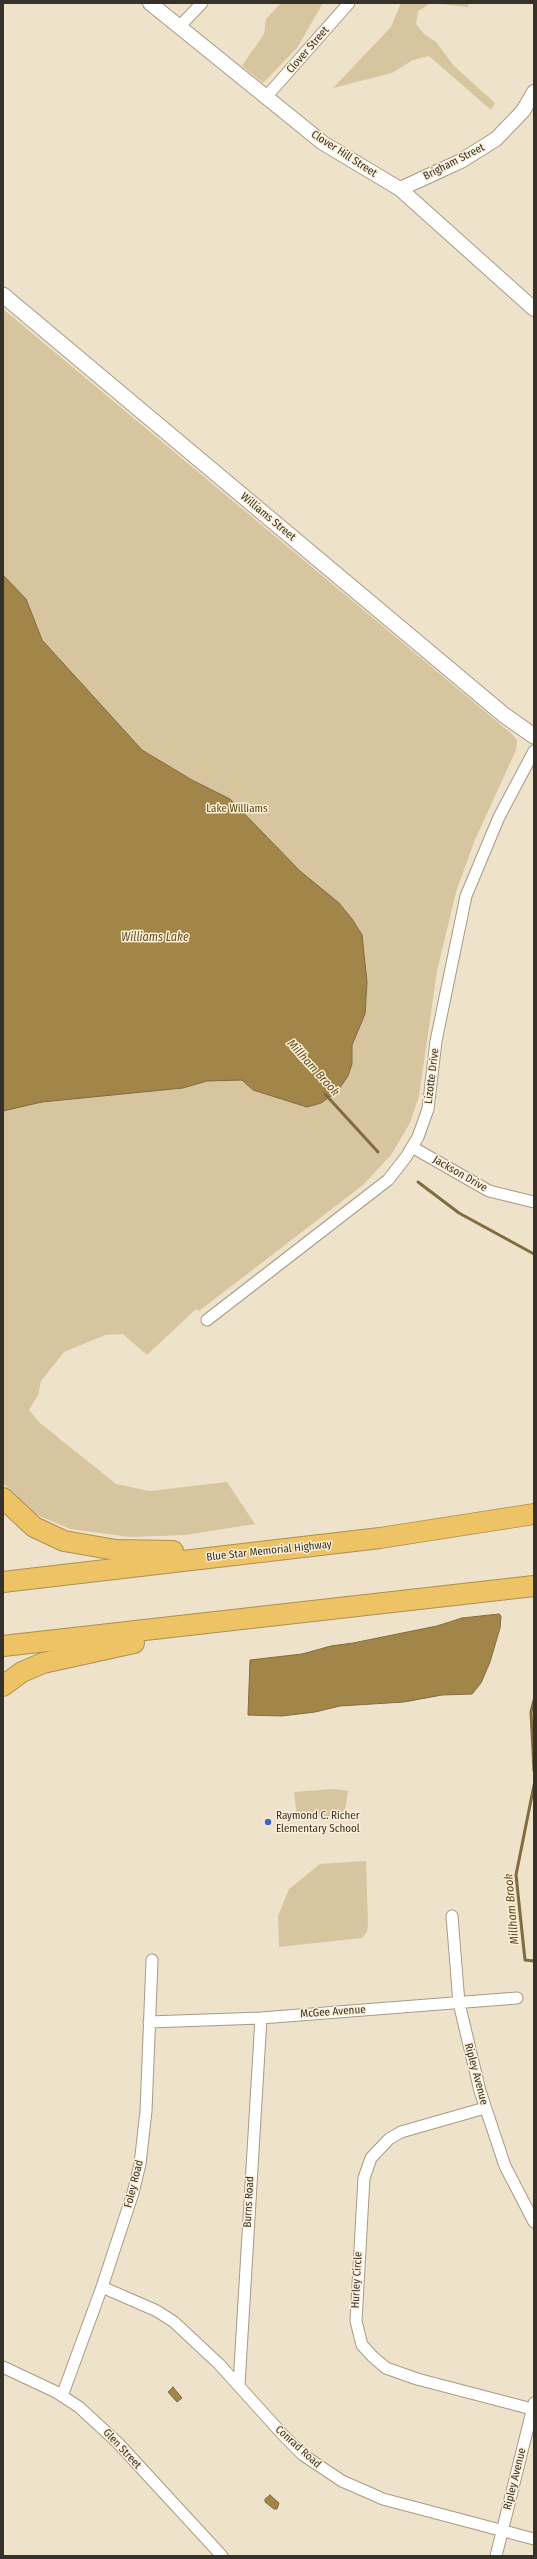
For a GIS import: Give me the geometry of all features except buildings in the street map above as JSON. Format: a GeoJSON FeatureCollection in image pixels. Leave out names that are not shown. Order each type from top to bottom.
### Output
{"type":"FeatureCollection","features":[{"type":"Feature","properties":{"kind":"highway"},"geometry":{"type":"LineString","coordinates":[[3,1498],[42,1533],[75,1544],[132,1551],[255,1552]]}},
{"type":"Feature","properties":{"kind":"highway","name":"Blue Star Memorial Highway"},"geometry":{"type":"LineString","coordinates":[[3,1582],[437,1531],[534,1514]]}},
{"type":"Feature","properties":{"kind":"highway"},"geometry":{"type":"LineString","coordinates":[[3,1646],[534,1586]]}},
{"type":"Feature","properties":{"kind":"highway"},"geometry":{"type":"LineString","coordinates":[[3,1686],[22,1672],[59,1659],[165,1638],[324,1610]]}},
{"type":"Feature","properties":{"kind":"main road","name":"Williams Street"},"geometry":{"type":"LineString","coordinates":[[3,295],[504,715],[534,736]]}},
{"type":"Feature","properties":{"kind":"street","name":"Clover Hill Street"},"geometry":{"type":"LineString","coordinates":[[150,3],[323,143],[400,189],[534,309]]}},
{"type":"Feature","properties":{"kind":"street"},"geometry":{"type":"LineString","coordinates":[[179,27],[202,3]]}},
{"type":"Feature","properties":{"kind":"street","name":"Clover Street"},"geometry":{"type":"LineString","coordinates":[[266,97],[349,3]]}},
{"type":"Feature","properties":{"kind":"street","name":"Brigham Street"},"geometry":{"type":"LineString","coordinates":[[400,189],[461,161],[496,140],[523,111],[534,92]]}},
{"type":"Feature","properties":{"kind":"street","name":"Lizotte Drive"},"geometry":{"type":"LineString","coordinates":[[207,1320],[388,1180],[412,1147],[428,1109],[436,1041],[466,896],[498,816],[534,751]]}},
{"type":"Feature","properties":{"kind":"street","name":"Jackson Drive"},"geometry":{"type":"LineString","coordinates":[[412,1147],[490,1191],[534,1202]]}},
{"type":"Feature","properties":{"kind":"street","name":"Ripley Avenue"},"geometry":{"type":"LineString","coordinates":[[452,1916],[459,2003],[485,2108],[504,2166],[534,2222]]}},
{"type":"Feature","properties":{"kind":"street","name":"Foley Road"},"geometry":{"type":"LineString","coordinates":[[62,2396],[102,2287],[132,2198],[140,2164],[146,2111],[152,1960]]}},
{"type":"Feature","properties":{"kind":"street","name":"McGee Avenue"},"geometry":{"type":"LineString","coordinates":[[149,2022],[261,2018],[517,1998]]}},
{"type":"Feature","properties":{"kind":"street","name":"Burns Road"},"geometry":{"type":"LineString","coordinates":[[238,2385],[261,2018]]}},
{"type":"Feature","properties":{"kind":"street","name":"Hurley Circle"},"geometry":{"type":"LineString","coordinates":[[485,2108],[401,2132],[389,2139],[371,2158],[364,2178],[356,2321],[362,2345],[373,2358],[386,2368],[417,2379],[533,2405]]}},
{"type":"Feature","properties":{"kind":"street","name":"Conrad Road"},"geometry":{"type":"LineString","coordinates":[[102,2287],[152,2308],[174,2322],[209,2354],[303,2455],[342,2482],[383,2499],[534,2539]]}},
{"type":"Feature","properties":{"kind":"street","name":"Glen Street"},"geometry":{"type":"LineString","coordinates":[[3,2367],[62,2396],[99,2424],[222,2556]]}},
{"type":"Feature","properties":{"kind":"street","name":"Ripley Avenue"},"geometry":{"type":"LineString","coordinates":[[496,2556],[533,2405]]}},
{"type":"Feature","properties":{"kind":"green space"},"geometry":{"type":"Polygon","coordinates":[[[281,3],[323,3],[297,48],[263,83],[242,66],[264,34],[266,19],[281,3]]]}},
{"type":"Feature","properties":{"kind":"green space"},"geometry":{"type":"Polygon","coordinates":[[[401,3],[431,3],[418,11],[416,24],[424,34],[436,42],[454,66],[495,103],[491,110],[429,56],[413,60],[392,73],[333,88],[391,27],[401,3]]]}},
{"type":"Feature","properties":{"kind":"green space"},"geometry":{"type":"Polygon","coordinates":[[[431,3],[469,3],[468,7],[431,3]]]}},
{"type":"Feature","properties":{"kind":"green space","name":"Lake Williams"},"geometry":{"type":"Polygon","coordinates":[[[3,309],[513,735],[517,741],[516,750],[474,842],[456,892],[437,971],[419,1096],[410,1123],[391,1155],[363,1185],[199,1311],[196,1309],[147,1355],[123,1334],[105,1335],[64,1352],[41,1381],[38,1395],[29,1410],[40,1423],[116,1484],[150,1491],[227,1482],[255,1524],[185,1535],[130,1537],[70,1529],[35,1514],[3,1483],[3,309]]]}},
{"type":"Feature","properties":{"kind":"green space"},"geometry":{"type":"Polygon","coordinates":[[[334,1789],[348,1791],[344,1816],[297,1817],[294,1792],[334,1789]]]}},
{"type":"Feature","properties":{"kind":"green space"},"geometry":{"type":"Polygon","coordinates":[[[366,1861],[368,1925],[367,1932],[362,1938],[279,1947],[278,1916],[289,1889],[320,1864],[366,1861]]]}},
{"type":"Feature","properties":{"kind":"water","name":"Williams Lake"},"geometry":{"type":"Polygon","coordinates":[[[3,575],[26,599],[42,640],[142,750],[192,780],[230,799],[300,871],[339,903],[352,919],[362,935],[367,982],[365,1014],[352,1045],[352,1064],[348,1076],[337,1092],[321,1103],[307,1107],[253,1090],[242,1080],[207,1081],[183,1088],[42,1102],[3,1111],[3,575]]]}},
{"type":"Feature","properties":{"kind":"water"},"geometry":{"type":"Polygon","coordinates":[[[499,1614],[501,1616],[500,1628],[490,1662],[481,1683],[472,1694],[442,1695],[404,1702],[340,1706],[315,1712],[282,1716],[248,1715],[250,1660],[302,1654],[331,1646],[437,1626],[462,1618],[499,1614]]]}},
{"type":"Feature","properties":{"kind":"water"},"geometry":{"type":"Polygon","coordinates":[[[173,2387],[182,2398],[177,2402],[168,2392],[173,2387]]]}},
{"type":"Feature","properties":{"kind":"water"},"geometry":{"type":"Polygon","coordinates":[[[270,2495],[279,2503],[277,2509],[274,2509],[265,2502],[265,2499],[270,2495]]]}},
{"type":"Feature","properties":{"kind":"waterway","name":"Millham Brook"},"geometry":{"type":"LineString","coordinates":[[325,1094],[378,1152]]}},
{"type":"Feature","properties":{"kind":"waterway","name":"Millham Brook"},"geometry":{"type":"LineString","coordinates":[[418,1182],[459,1213],[534,1254]]}},
{"type":"Feature","properties":{"kind":"waterway","name":"Millham Brook"},"geometry":{"type":"LineString","coordinates":[[534,1700],[531,1712],[534,1771]]}},
{"type":"Feature","properties":{"kind":"waterway","name":"Millham Brook"},"geometry":{"type":"LineString","coordinates":[[534,1785],[516,1875],[525,1960],[534,1961]]}},
{"type":"Feature","properties":{"kind":"place","name":"Raymond C. Richer Elementary School"},"geometry":{"type":"Point","coordinates":[268,1822]}}]}
